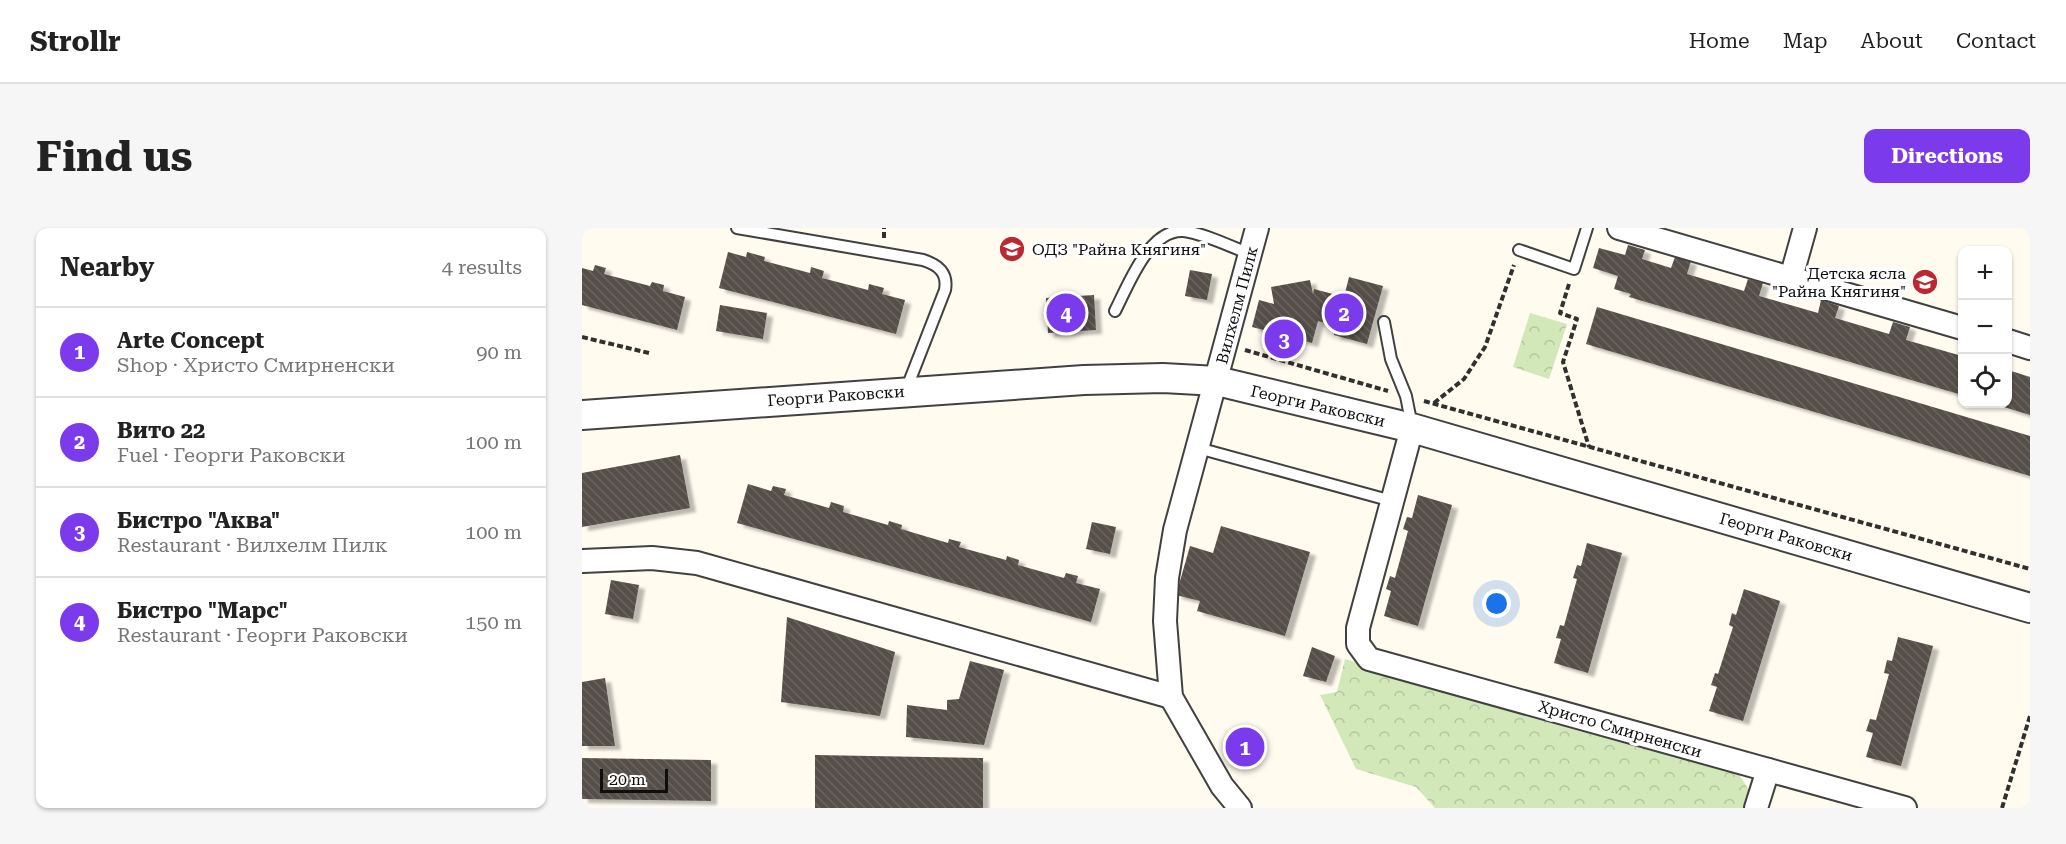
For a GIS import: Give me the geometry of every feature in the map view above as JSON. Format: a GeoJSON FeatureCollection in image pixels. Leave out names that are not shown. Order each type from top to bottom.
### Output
{"type":"FeatureCollection","features":[{"type":"Feature","properties":{"kind":"street","name":"Вилхелм Пилк"},"geometry":{"type":"LineString","coordinates":[[1171,697],[1165,621],[1167,578],[1175,530],[1257,228]]}},
{"type":"Feature","properties":{"kind":"street"},"geometry":{"type":"LineString","coordinates":[[1619,228],[1958,327]]}},
{"type":"Feature","properties":{"kind":"street"},"geometry":{"type":"LineString","coordinates":[[1791,278],[1805,228]]}},
{"type":"Feature","properties":{"kind":"street"},"geometry":{"type":"LineString","coordinates":[[2012,343],[2030,348]]}},
{"type":"Feature","properties":{"kind":"street","name":"Георги Раковски"},"geometry":{"type":"LineString","coordinates":[[582,415],[906,391],[1152,378],[1217,381],[1412,428],[2030,608]]}},
{"type":"Feature","properties":{"kind":"street"},"geometry":{"type":"LineString","coordinates":[[1392,501],[1412,428]]}},
{"type":"Feature","properties":{"kind":"street","name":"Христо Смирненски"},"geometry":{"type":"LineString","coordinates":[[1392,501],[1358,628],[1358,644],[1368,659],[1905,808]]}},
{"type":"Feature","properties":{"kind":"street"},"geometry":{"type":"LineString","coordinates":[[583,561],[652,558],[697,562],[1171,697],[1222,786],[1240,808]]}},
{"type":"Feature","properties":{"kind":"street"},"geometry":{"type":"LineString","coordinates":[[1756,808],[1768,770]]}},
{"type":"Feature","properties":{"kind":"lane"},"geometry":{"type":"LineString","coordinates":[[737,228],[923,260],[941,269],[947,280],[945,290],[906,391]]}},
{"type":"Feature","properties":{"kind":"lane"},"geometry":{"type":"LineString","coordinates":[[1519,250],[1574,269],[1587,228]]}},
{"type":"Feature","properties":{"kind":"lane"},"geometry":{"type":"LineString","coordinates":[[1115,311],[1150,246],[1159,237],[1170,232],[1182,230],[1193,233],[1250,254]]}},
{"type":"Feature","properties":{"kind":"lane"},"geometry":{"type":"LineString","coordinates":[[1384,322],[1391,359],[1406,396],[1412,428]]}},
{"type":"Feature","properties":{"kind":"lane"},"geometry":{"type":"LineString","coordinates":[[1198,448],[1392,501]]}},
{"type":"Feature","properties":{"kind":"path"},"geometry":{"type":"LineString","coordinates":[[1434,404],[1464,379],[1485,347],[1519,250]]}},
{"type":"Feature","properties":{"kind":"path"},"geometry":{"type":"LineString","coordinates":[[1574,269],[1560,313],[1577,319],[1563,362],[1589,447]]}},
{"type":"Feature","properties":{"kind":"path"},"geometry":{"type":"LineString","coordinates":[[582,337],[649,353]]}},
{"type":"Feature","properties":{"kind":"path"},"geometry":{"type":"LineString","coordinates":[[1226,344],[2030,569]]}},
{"type":"Feature","properties":{"kind":"path"},"geometry":{"type":"LineString","coordinates":[[2002,808],[2030,716]]}},
{"type":"Feature","properties":{"kind":"green space"},"geometry":{"type":"Polygon","coordinates":[[[1530,313],[1567,324],[1549,379],[1513,367],[1530,313]]]}},
{"type":"Feature","properties":{"kind":"green space"},"geometry":{"type":"Polygon","coordinates":[[[1345,659],[1736,769],[1750,792],[1745,808],[1435,808],[1416,787],[1356,769],[1320,695],[1337,692],[1345,659]]]}},
{"type":"Feature","properties":{"kind":"building"},"geometry":{"type":"Polygon","coordinates":[[[1628,245],[1645,250],[1642,259],[1671,268],[1675,257],[1691,261],[1687,274],[1744,291],[1748,279],[1763,283],[1759,296],[1818,313],[1821,300],[1839,306],[1835,318],[1889,334],[1893,322],[1910,327],[1906,340],[1958,355],[1958,394],[1629,297],[1631,294],[1614,289],[1618,276],[1593,268],[1599,248],[1625,255],[1628,245]]]}},
{"type":"Feature","properties":{"kind":"building"},"geometry":{"type":"Polygon","coordinates":[[[728,252],[746,257],[747,252],[765,257],[764,261],[810,273],[811,267],[824,271],[822,278],[868,290],[869,284],[884,288],[882,294],[905,300],[896,334],[719,288],[728,252]]]}},
{"type":"Feature","properties":{"kind":"building"},"geometry":{"type":"Polygon","coordinates":[[[595,265],[606,268],[604,274],[650,286],[652,282],[664,285],[663,291],[685,297],[677,330],[582,305],[582,268],[593,271],[595,265]]]}},
{"type":"Feature","properties":{"kind":"building"},"geometry":{"type":"Polygon","coordinates":[[[1190,270],[1212,274],[1207,300],[1185,296],[1190,270]]]}},
{"type":"Feature","properties":{"kind":"building"},"geometry":{"type":"Polygon","coordinates":[[[1349,277],[1383,286],[1367,344],[1334,335],[1336,326],[1318,321],[1312,343],[1252,327],[1259,300],[1274,304],[1271,287],[1310,280],[1313,294],[1314,289],[1344,297],[1349,277]]]}},
{"type":"Feature","properties":{"kind":"building"},"geometry":{"type":"Polygon","coordinates":[[[1094,295],[1096,330],[1048,333],[1046,298],[1094,295]]]}},
{"type":"Feature","properties":{"kind":"building"},"geometry":{"type":"Polygon","coordinates":[[[720,305],[767,313],[763,339],[716,331],[720,305]]]}},
{"type":"Feature","properties":{"kind":"building"},"geometry":{"type":"Polygon","coordinates":[[[1597,307],[2030,436],[2030,476],[1586,344],[1597,307]]]}},
{"type":"Feature","properties":{"kind":"building"},"geometry":{"type":"Polygon","coordinates":[[[2012,371],[2030,377],[2030,415],[2007,408],[2012,408],[2012,371]]]}},
{"type":"Feature","properties":{"kind":"building"},"geometry":{"type":"Polygon","coordinates":[[[680,455],[690,508],[582,527],[582,473],[680,455]]]}},
{"type":"Feature","properties":{"kind":"building"},"geometry":{"type":"Polygon","coordinates":[[[748,484],[771,491],[773,486],[786,489],[784,495],[829,508],[831,502],[844,506],[843,512],[888,525],[889,521],[902,525],[901,529],[948,543],[949,539],[961,542],[959,547],[1006,560],[1007,556],[1019,560],[1018,565],[1064,578],[1066,573],[1078,576],[1076,583],[1100,589],[1091,622],[737,523],[748,484]]]}},
{"type":"Feature","properties":{"kind":"building"},"geometry":{"type":"Polygon","coordinates":[[[1418,495],[1452,505],[1418,626],[1384,616],[1391,591],[1386,589],[1390,576],[1395,578],[1408,531],[1403,529],[1407,517],[1412,518],[1418,495]]]}},
{"type":"Feature","properties":{"kind":"building"},"geometry":{"type":"Polygon","coordinates":[[[1092,522],[1116,527],[1110,554],[1086,549],[1092,522]]]}},
{"type":"Feature","properties":{"kind":"building"},"geometry":{"type":"Polygon","coordinates":[[[1221,526],[1310,552],[1285,636],[1197,611],[1200,601],[1176,595],[1190,546],[1213,553],[1221,526]]]}},
{"type":"Feature","properties":{"kind":"building"},"geometry":{"type":"Polygon","coordinates":[[[1587,543],[1622,553],[1588,673],[1554,663],[1561,639],[1556,638],[1560,625],[1564,626],[1577,579],[1573,578],[1577,565],[1581,566],[1587,543]]]}},
{"type":"Feature","properties":{"kind":"building"},"geometry":{"type":"Polygon","coordinates":[[[611,580],[639,585],[633,619],[605,614],[611,580]]]}},
{"type":"Feature","properties":{"kind":"building"},"geometry":{"type":"Polygon","coordinates":[[[1744,589],[1780,601],[1743,721],[1709,711],[1717,687],[1711,685],[1715,673],[1718,674],[1733,627],[1729,625],[1732,613],[1736,615],[1744,589]]]}},
{"type":"Feature","properties":{"kind":"building"},"geometry":{"type":"Polygon","coordinates":[[[787,617],[895,652],[880,716],[781,702],[787,617]]]}},
{"type":"Feature","properties":{"kind":"building"},"geometry":{"type":"Polygon","coordinates":[[[1898,637],[1933,646],[1901,766],[1866,757],[1873,733],[1866,731],[1870,719],[1876,720],[1889,674],[1884,673],[1887,660],[1892,661],[1898,637]]]}},
{"type":"Feature","properties":{"kind":"building"},"geometry":{"type":"Polygon","coordinates":[[[1312,647],[1335,656],[1326,682],[1303,676],[1312,647]]]}},
{"type":"Feature","properties":{"kind":"building"},"geometry":{"type":"Polygon","coordinates":[[[970,661],[1004,670],[984,745],[906,737],[907,705],[947,710],[947,700],[959,699],[970,661]]]}},
{"type":"Feature","properties":{"kind":"building"},"geometry":{"type":"Polygon","coordinates":[[[605,678],[615,746],[582,746],[582,682],[605,678]]]}},
{"type":"Feature","properties":{"kind":"building"},"geometry":{"type":"Polygon","coordinates":[[[815,755],[983,758],[983,808],[815,808],[815,755]]]}},
{"type":"Feature","properties":{"kind":"building"},"geometry":{"type":"Polygon","coordinates":[[[582,758],[711,760],[711,801],[582,799],[582,758]]]}},
{"type":"Feature","properties":{"kind":"place","name":"ОДЗ \"Райна Княгиня\""},"geometry":{"type":"Point","coordinates":[1012,249]}},
{"type":"Feature","properties":{"kind":"place","name":"Детска ясла \"Райна Княгиня\""},"geometry":{"type":"Point","coordinates":[1925,282]}},
{"type":"Feature","properties":{"kind":"place","name":"Бистро \"Марс\""},"geometry":{"type":"Point","coordinates":[1066,313]}},
{"type":"Feature","properties":{"kind":"place","name":"Вито 22"},"geometry":{"type":"Point","coordinates":[1344,313]}},
{"type":"Feature","properties":{"kind":"place","name":"Бистро \"Аква\""},"geometry":{"type":"Point","coordinates":[1284,339]}},
{"type":"Feature","properties":{"kind":"place","name":"Arte Concept"},"geometry":{"type":"Point","coordinates":[1245,747]}}]}
